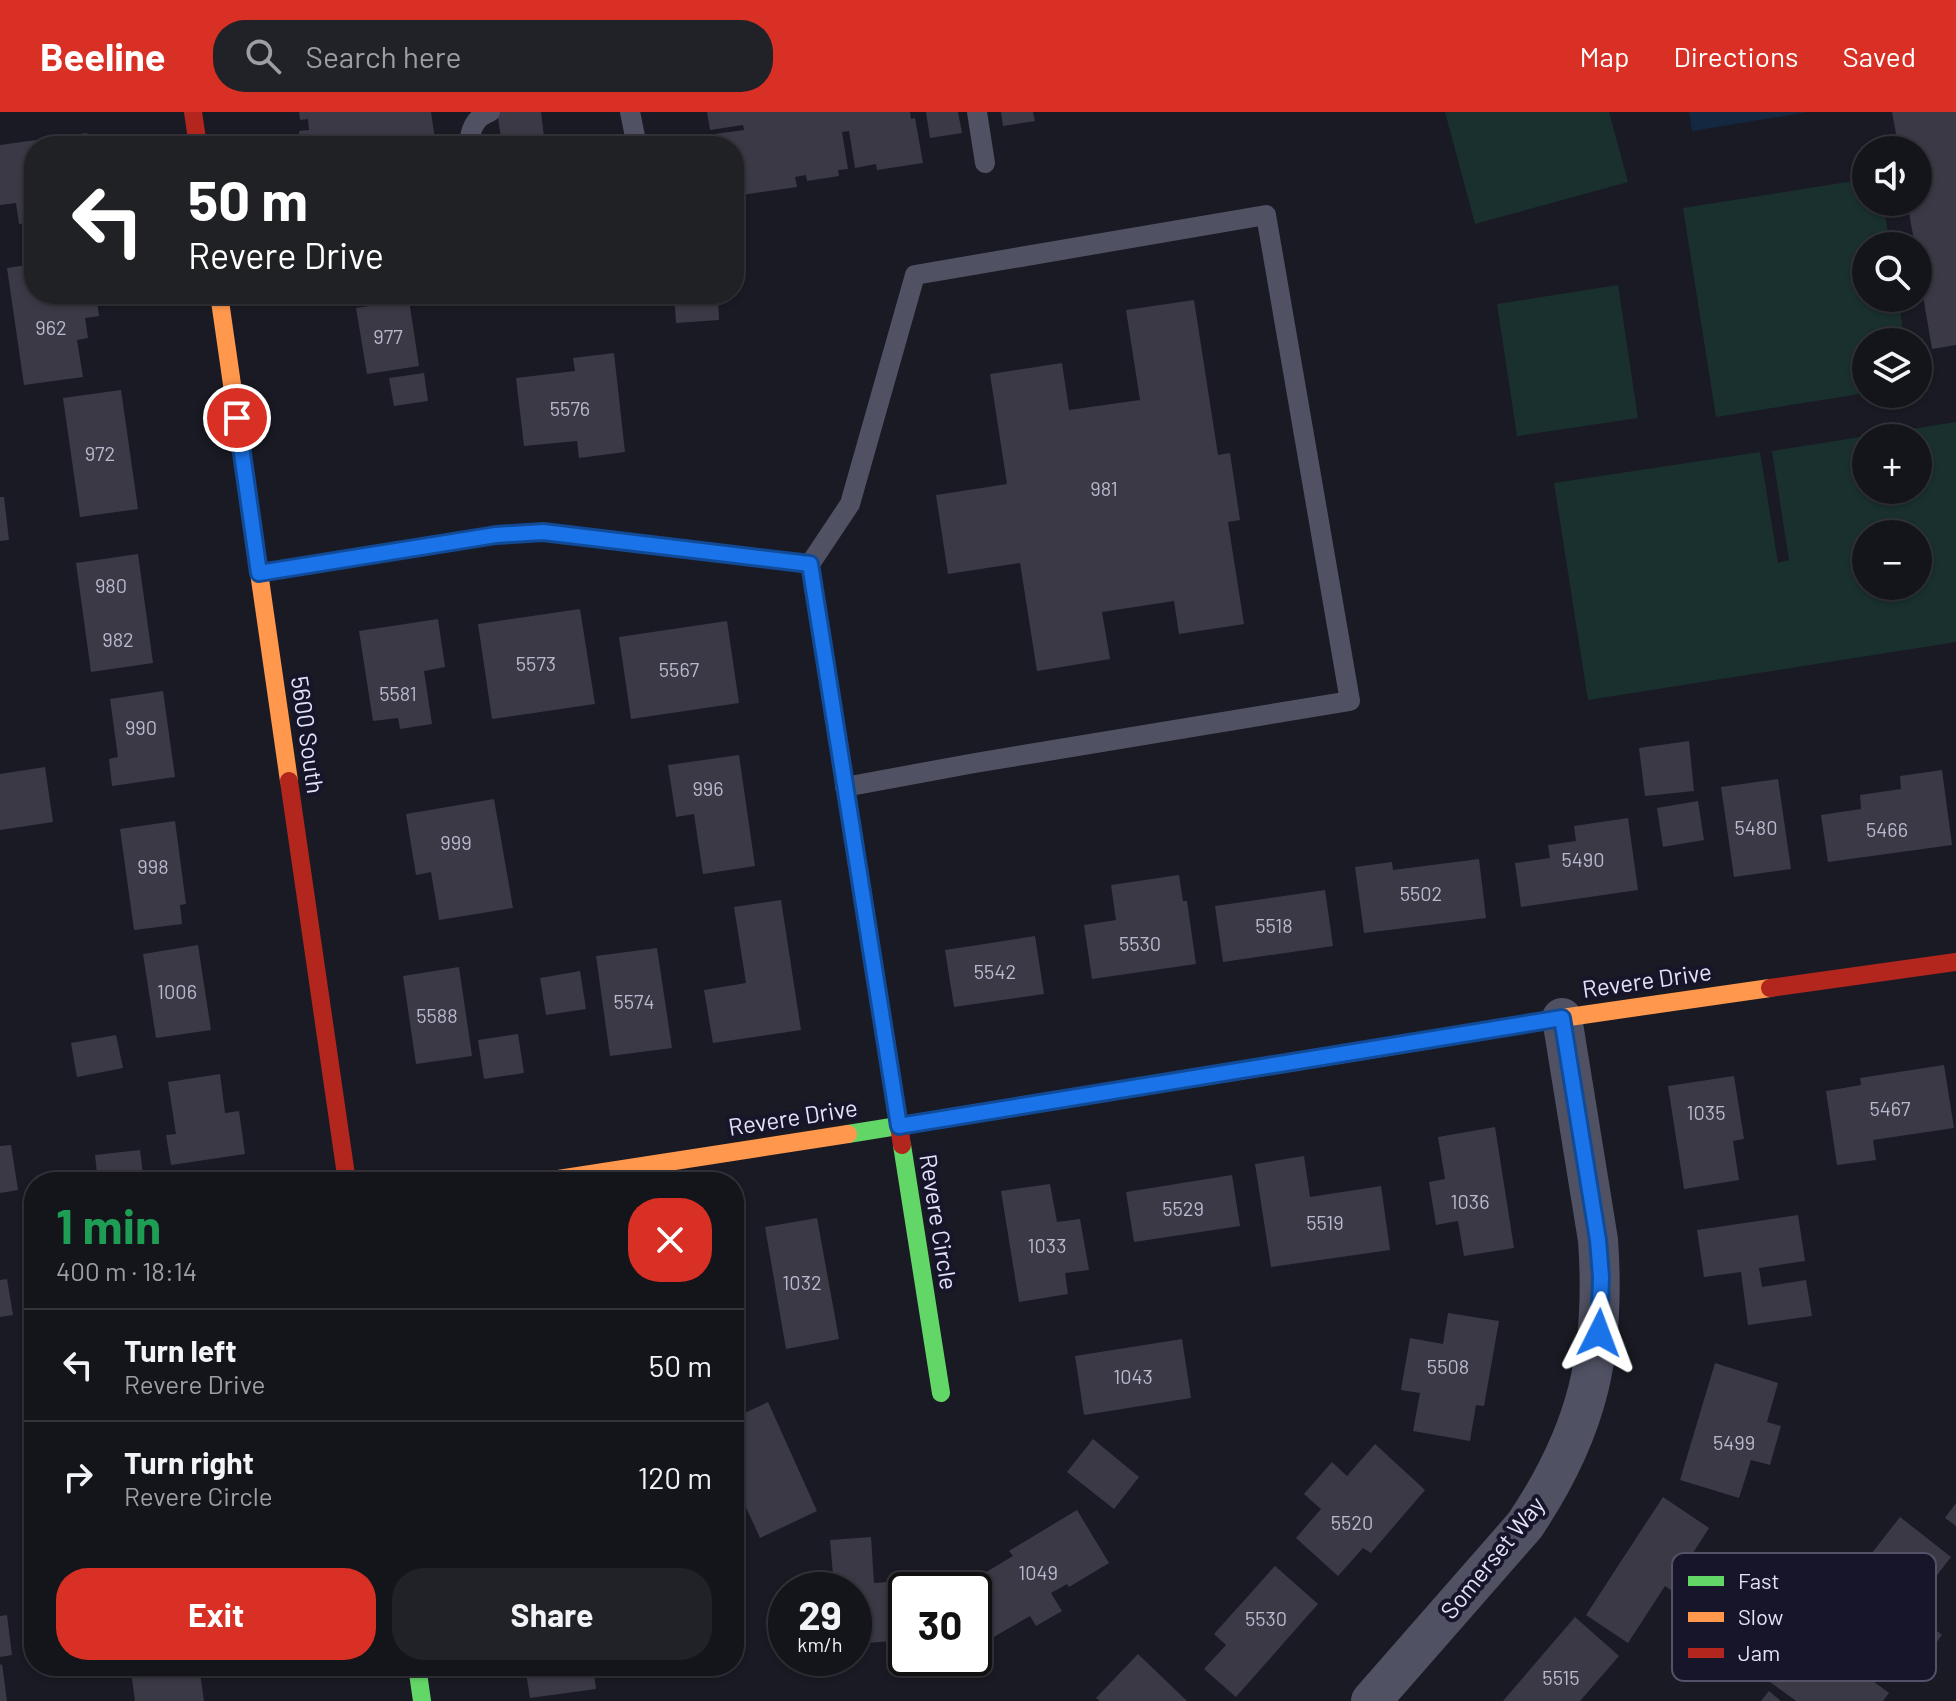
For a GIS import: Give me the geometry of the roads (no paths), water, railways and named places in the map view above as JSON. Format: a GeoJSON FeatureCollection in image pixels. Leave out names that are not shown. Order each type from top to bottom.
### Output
{"type":"FeatureCollection","features":[{"type":"Feature","properties":{"kind":"street"},"geometry":{"type":"LineString","coordinates":[[193,112],[197,136]]}},
{"type":"Feature","properties":{"kind":"street","name":"5600 South"},"geometry":{"type":"LineString","coordinates":[[220,304],[346,1172]]}},
{"type":"Feature","properties":{"kind":"street"},"geometry":{"type":"LineString","coordinates":[[259,573],[496,535],[543,532],[810,564]]}},
{"type":"Feature","properties":{"kind":"street","name":"Revere Circle"},"geometry":{"type":"LineString","coordinates":[[810,564],[941,1393]]}},
{"type":"Feature","properties":{"kind":"street","name":"Revere Drive"},"geometry":{"type":"LineString","coordinates":[[603,1172],[1562,1018],[1956,962]]}},
{"type":"Feature","properties":{"kind":"street","name":"Somerset Way"},"geometry":{"type":"LineString","coordinates":[[1371,1701],[1525,1525],[1563,1460],[1589,1388],[1601,1315],[1599,1252],[1562,1018]]}},
{"type":"Feature","properties":{"kind":"street"},"geometry":{"type":"LineString","coordinates":[[418,1676],[422,1701]]}},
{"type":"Feature","properties":{"kind":"lane"},"geometry":{"type":"LineString","coordinates":[[470,136],[478,119],[490,112]]}},
{"type":"Feature","properties":{"kind":"lane"},"geometry":{"type":"LineString","coordinates":[[630,112],[635,136]]}},
{"type":"Feature","properties":{"kind":"lane"},"geometry":{"type":"LineString","coordinates":[[977,112],[985,163]]}},
{"type":"Feature","properties":{"kind":"lane"},"geometry":{"type":"LineString","coordinates":[[810,564],[850,504],[915,275],[1266,215],[1350,701],[845,787]]}},
{"type":"Feature","properties":{"kind":"water"},"geometry":{"type":"Polygon","coordinates":[[[1689,112],[1808,112],[1692,131],[1689,112]]]}}]}
